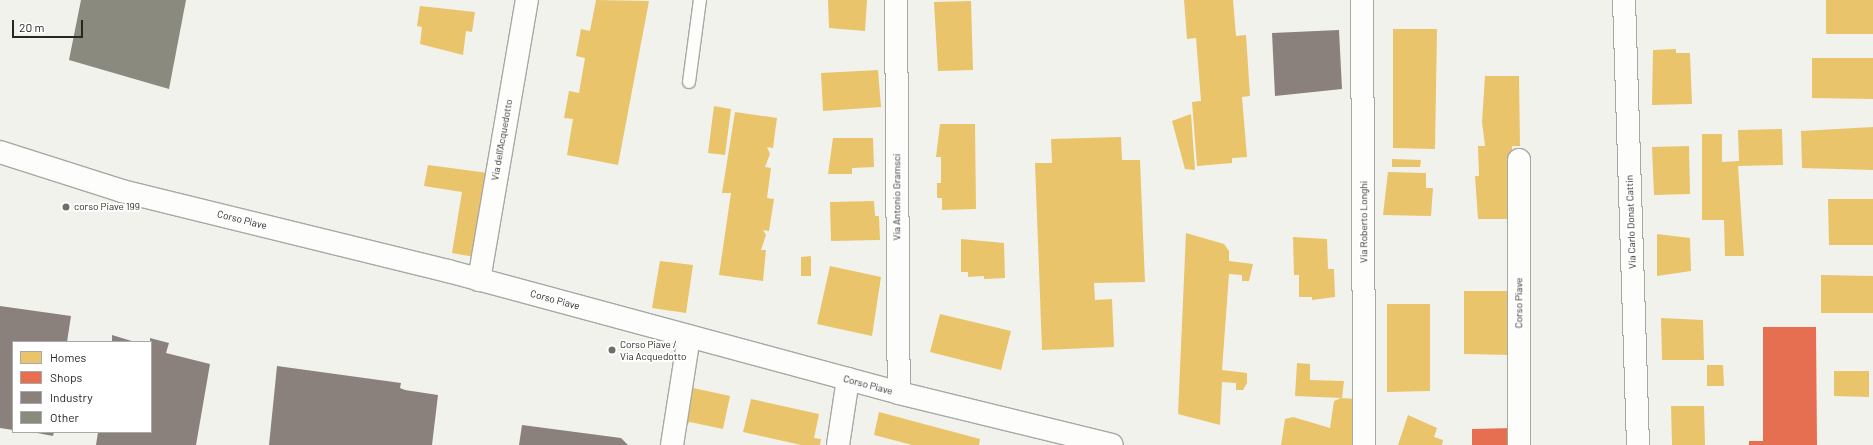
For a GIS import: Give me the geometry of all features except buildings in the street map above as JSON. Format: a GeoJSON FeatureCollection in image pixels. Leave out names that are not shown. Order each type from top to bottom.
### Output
{"type":"FeatureCollection","features":[{"type":"Feature","properties":{"kind":"street","name":"Via dell'Acquedotto"},"geometry":{"type":"LineString","coordinates":[[479,280],[527,0]]}},
{"type":"Feature","properties":{"kind":"street","name":"Via Antonio Gramsci"},"geometry":{"type":"LineString","coordinates":[[896,0],[899,393]]}},
{"type":"Feature","properties":{"kind":"street","name":"Via Roberto Longhi"},"geometry":{"type":"LineString","coordinates":[[1362,0],[1364,445]]}},
{"type":"Feature","properties":{"kind":"street","name":"Via Carlo Donat Cattin"},"geometry":{"type":"LineString","coordinates":[[1624,0],[1638,445]]}},
{"type":"Feature","properties":{"kind":"street","name":"Corso Piave"},"geometry":{"type":"LineString","coordinates":[[0,152],[122,191],[479,280],[899,393],[1099,443]]}},
{"type":"Feature","properties":{"kind":"street","name":"Corso Piave"},"geometry":{"type":"LineString","coordinates":[[1519,160],[1519,445]]}},
{"type":"Feature","properties":{"kind":"street"},"geometry":{"type":"LineString","coordinates":[[672,445],[689,336]]}},
{"type":"Feature","properties":{"kind":"street"},"geometry":{"type":"LineString","coordinates":[[838,445],[848,379]]}},
{"type":"Feature","properties":{"kind":"lane"},"geometry":{"type":"LineString","coordinates":[[689,82],[700,0]]}},
{"type":"Feature","properties":{"kind":"place","name":"corso Piave 199"},"geometry":{"type":"Point","coordinates":[66,207]}},
{"type":"Feature","properties":{"kind":"place","name":"Corso Piave / Via Acquedotto"},"geometry":{"type":"Point","coordinates":[612,350]}}]}
